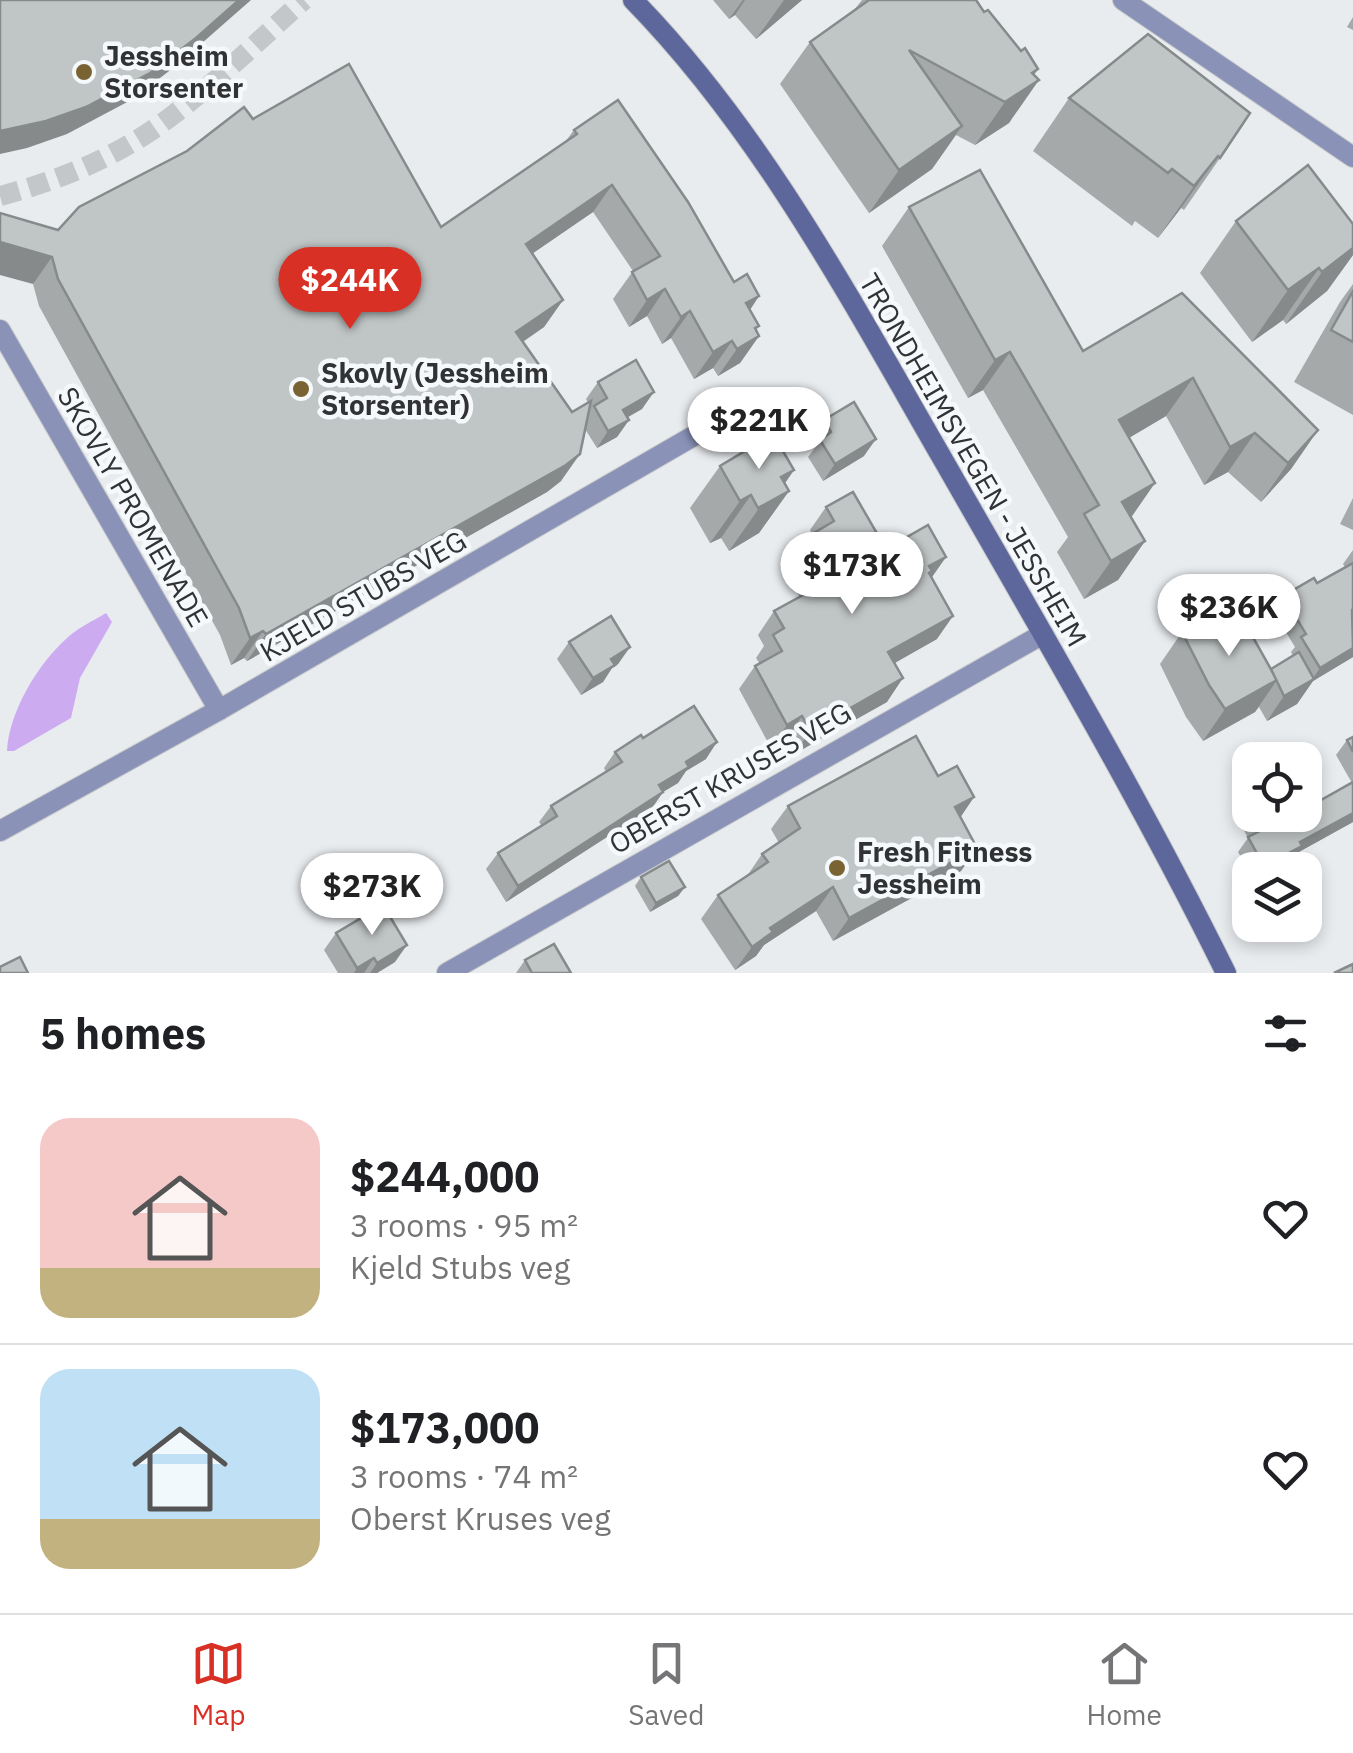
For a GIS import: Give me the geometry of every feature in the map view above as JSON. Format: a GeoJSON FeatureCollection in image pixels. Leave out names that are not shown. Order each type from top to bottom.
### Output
{"type":"FeatureCollection","features":[{"type":"Feature","properties":{"kind":"main road","name":"TRONDHEIMSVEGEN - JESSHEIM"},"geometry":{"type":"LineString","coordinates":[[633,0],[731,112],[850,299],[1042,634],[1226,973]]}},
{"type":"Feature","properties":{"kind":"street"},"geometry":{"type":"LineString","coordinates":[[1122,0],[1353,157]]}},
{"type":"Feature","properties":{"kind":"street","name":"SKOVLY PROMENADE"},"geometry":{"type":"LineString","coordinates":[[0,330],[220,710]]}},
{"type":"Feature","properties":{"kind":"street","name":"KJELD STUBS VEG"},"geometry":{"type":"LineString","coordinates":[[0,831],[220,710],[749,404]]}},
{"type":"Feature","properties":{"kind":"street","name":"OBERST KRUSES VEG"},"geometry":{"type":"LineString","coordinates":[[447,973],[1042,634]]}},
{"type":"Feature","properties":{"kind":"shaded area"},"geometry":{"type":"Polygon","coordinates":[[[106,613],[112,622],[80,678],[71,718],[14,751],[7,751],[19,705],[45,662],[70,635],[106,613]]]}},
{"type":"Feature","properties":{"kind":"building","name":"Jessheim Storsenter"},"geometry":{"type":"Polygon","coordinates":[[[0,0],[239,0],[150,73],[86,107],[0,131],[0,0]]]}},
{"type":"Feature","properties":{"kind":"building"},"geometry":{"type":"Polygon","coordinates":[[[869,0],[976,0],[1021,51],[1025,48],[1038,69],[1032,73],[1039,80],[1005,102],[909,50],[962,126],[899,170],[810,42],[869,0]]]}},
{"type":"Feature","properties":{"kind":"building"},"geometry":{"type":"Polygon","coordinates":[[[1148,34],[1250,113],[1220,158],[1194,186],[1172,169],[1168,173],[1069,98],[1148,34]]]}},
{"type":"Feature","properties":{"kind":"building","name":"Skovly (Jessheim Storsenter)"},"geometry":{"type":"Polygon","coordinates":[[[349,64],[441,227],[577,134],[574,130],[618,100],[688,202],[734,282],[747,274],[759,296],[746,303],[759,326],[755,328],[759,336],[737,349],[732,341],[713,352],[690,311],[681,317],[665,289],[647,300],[632,272],[660,256],[612,185],[526,244],[563,300],[516,332],[572,412],[591,401],[580,454],[266,634],[263,631],[250,638],[239,608],[58,279],[52,257],[0,242],[0,213],[58,230],[79,207],[187,151],[244,107],[253,119],[349,64]]]}},
{"type":"Feature","properties":{"kind":"building"},"geometry":{"type":"Polygon","coordinates":[[[1308,165],[1353,224],[1353,248],[1322,272],[1319,268],[1288,290],[1236,221],[1308,165]]]}},
{"type":"Feature","properties":{"kind":"building"},"geometry":{"type":"Polygon","coordinates":[[[980,170],[1083,351],[1182,293],[1318,430],[1288,463],[1255,433],[1230,447],[1193,378],[1119,420],[1155,483],[1122,502],[1145,541],[1111,561],[1084,514],[1099,505],[1010,352],[995,360],[909,207],[980,170]]]}},
{"type":"Feature","properties":{"kind":"building"},"geometry":{"type":"Polygon","coordinates":[[[1353,291],[1353,342],[1331,330],[1353,291]]]}},
{"type":"Feature","properties":{"kind":"building"},"geometry":{"type":"Polygon","coordinates":[[[636,360],[654,392],[623,410],[629,420],[608,431],[594,406],[607,398],[598,382],[636,360]]]}},
{"type":"Feature","properties":{"kind":"building"},"geometry":{"type":"Polygon","coordinates":[[[854,402],[876,439],[835,464],[820,440],[831,432],[824,420],[854,402]]]}},
{"type":"Feature","properties":{"kind":"building"},"geometry":{"type":"Polygon","coordinates":[[[773,434],[794,470],[781,477],[789,491],[758,508],[751,495],[740,501],[720,466],[773,434]]]}},
{"type":"Feature","properties":{"kind":"building"},"geometry":{"type":"Polygon","coordinates":[[[853,492],[886,549],[928,525],[946,557],[929,566],[929,573],[953,616],[888,652],[903,678],[810,731],[802,716],[787,725],[755,666],[782,651],[773,635],[784,628],[774,611],[823,584],[797,543],[834,521],[826,507],[853,492]]]}},
{"type":"Feature","properties":{"kind":"building"},"geometry":{"type":"Polygon","coordinates":[[[1353,563],[1353,648],[1320,668],[1301,637],[1306,634],[1283,596],[1314,578],[1317,583],[1353,563]]]}},
{"type":"Feature","properties":{"kind":"building"},"geometry":{"type":"Polygon","coordinates":[[[1218,612],[1225,624],[1241,616],[1277,680],[1225,709],[1182,632],[1218,612]]]}},
{"type":"Feature","properties":{"kind":"building"},"geometry":{"type":"Polygon","coordinates":[[[611,616],[630,647],[611,659],[615,665],[593,678],[569,642],[611,616]]]}},
{"type":"Feature","properties":{"kind":"building"},"geometry":{"type":"Polygon","coordinates":[[[1299,652],[1314,679],[1284,696],[1271,669],[1299,652]]]}},
{"type":"Feature","properties":{"kind":"building"},"geometry":{"type":"Polygon","coordinates":[[[694,706],[717,742],[686,762],[689,767],[659,785],[663,792],[518,886],[498,853],[557,816],[551,806],[622,762],[615,752],[694,706]]]}},
{"type":"Feature","properties":{"kind":"building"},"geometry":{"type":"Polygon","coordinates":[[[916,736],[938,776],[957,766],[974,797],[955,807],[977,848],[849,918],[833,887],[770,928],[773,932],[752,947],[718,895],[768,862],[762,854],[800,828],[788,806],[916,736]]]}},
{"type":"Feature","properties":{"kind":"building"},"geometry":{"type":"Polygon","coordinates":[[[1353,782],[1353,813],[1322,830],[1322,799],[1353,782]]]}},
{"type":"Feature","properties":{"kind":"building"},"geometry":{"type":"Polygon","coordinates":[[[1258,832],[1318,832],[1291,852],[1256,852],[1248,837],[1258,832]]]}},
{"type":"Feature","properties":{"kind":"building"},"geometry":{"type":"Polygon","coordinates":[[[669,861],[685,887],[656,903],[641,877],[669,861]]]}},
{"type":"Feature","properties":{"kind":"building"},"geometry":{"type":"Polygon","coordinates":[[[383,905],[407,945],[377,963],[374,958],[357,968],[336,933],[383,905]]]}},
{"type":"Feature","properties":{"kind":"building"},"geometry":{"type":"Polygon","coordinates":[[[554,944],[571,973],[532,973],[525,960],[554,944]]]}},
{"type":"Feature","properties":{"kind":"building"},"geometry":{"type":"Polygon","coordinates":[[[20,957],[28,973],[0,973],[0,967],[20,957]]]}},
{"type":"Feature","properties":{"kind":"building"},"geometry":{"type":"Polygon","coordinates":[[[1353,964],[1353,973],[1334,973],[1353,964]]]}},
{"type":"Feature","properties":{"kind":"tunnel"},"geometry":{"type":"LineString","coordinates":[[0,196],[83,168],[152,130],[197,96],[304,0]]}},
{"type":"Feature","properties":{"kind":"place","name":"Jessheim Storsenter"},"geometry":{"type":"Point","coordinates":[84,72]}},
{"type":"Feature","properties":{"kind":"place","name":"Skovly (Jessheim Storsenter)"},"geometry":{"type":"Point","coordinates":[301,389]}},
{"type":"Feature","properties":{"kind":"place","name":"Fresh Fitness Jessheim"},"geometry":{"type":"Point","coordinates":[837,868]}}]}
